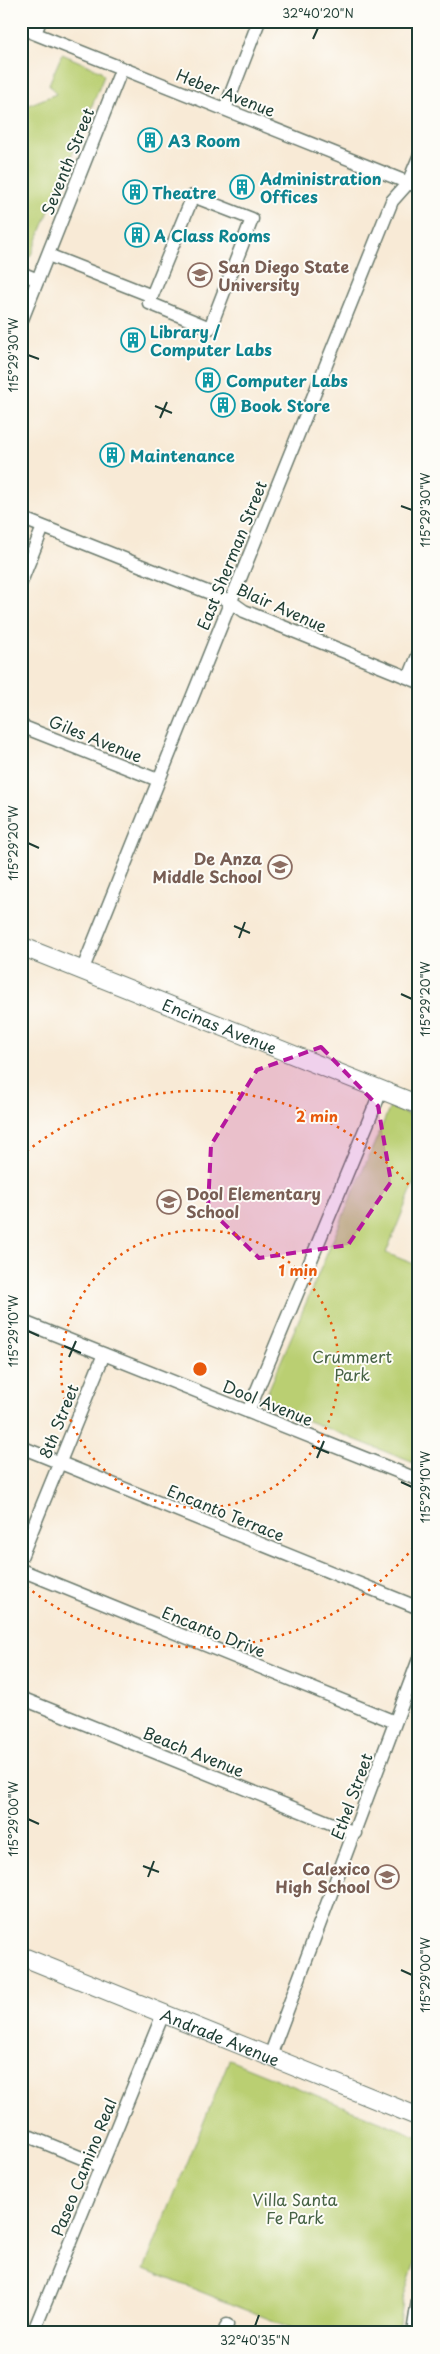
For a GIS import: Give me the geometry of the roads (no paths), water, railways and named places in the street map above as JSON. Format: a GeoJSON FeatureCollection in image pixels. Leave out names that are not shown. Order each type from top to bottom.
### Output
{"type":"FeatureCollection","features":[{"type":"Feature","properties":{"kind":"street"},"geometry":{"type":"LineString","coordinates":[[226,109],[259,21]]}},
{"type":"Feature","properties":{"kind":"street","name":"Heber Avenue"},"geometry":{"type":"LineString","coordinates":[[21,28],[38,27],[122,68],[413,185]]}},
{"type":"Feature","properties":{"kind":"street","name":"Seventh Street"},"geometry":{"type":"LineString","coordinates":[[21,322],[122,68]]}},
{"type":"Feature","properties":{"kind":"street","name":"East Sherman Street"},"geometry":{"type":"LineString","coordinates":[[82,971],[392,200],[413,185],[419,157]]}},
{"type":"Feature","properties":{"kind":"street"},"geometry":{"type":"LineString","coordinates":[[193,196],[252,219],[210,328],[149,303],[152,296],[193,196]]}},
{"type":"Feature","properties":{"kind":"street"},"geometry":{"type":"LineString","coordinates":[[48,255],[152,296]]}},
{"type":"Feature","properties":{"kind":"street"},"geometry":{"type":"LineString","coordinates":[[21,273],[38,280]]}},
{"type":"Feature","properties":{"kind":"street","name":"Blair Avenue"},"geometry":{"type":"LineString","coordinates":[[21,518],[230,601],[244,611],[414,680]]}},
{"type":"Feature","properties":{"kind":"street"},"geometry":{"type":"LineString","coordinates":[[21,582],[43,527]]}},
{"type":"Feature","properties":{"kind":"street"},"geometry":{"type":"LineString","coordinates":[[414,680],[419,653]]}},
{"type":"Feature","properties":{"kind":"street","name":"Giles Avenue"},"geometry":{"type":"LineString","coordinates":[[21,726],[158,780]]}},
{"type":"Feature","properties":{"kind":"street","name":"Encinas Avenue"},"geometry":{"type":"LineString","coordinates":[[21,946],[419,1105]]}},
{"type":"Feature","properties":{"kind":"street"},"geometry":{"type":"LineString","coordinates":[[248,1412],[381,1091]]}},
{"type":"Feature","properties":{"kind":"street","name":"Dool Avenue"},"geometry":{"type":"LineString","coordinates":[[21,1321],[419,1480]]}},
{"type":"Feature","properties":{"kind":"street","name":"8th Street"},"geometry":{"type":"LineString","coordinates":[[21,1557],[104,1354]]}},
{"type":"Feature","properties":{"kind":"street","name":"Encanto Terrace"},"geometry":{"type":"LineString","coordinates":[[21,1447],[419,1608]]}},
{"type":"Feature","properties":{"kind":"street","name":"Encanto Drive"},"geometry":{"type":"LineString","coordinates":[[21,1570],[395,1722]]}},
{"type":"Feature","properties":{"kind":"street","name":"Ethel Street"},"geometry":{"type":"LineString","coordinates":[[270,2056],[419,1659]]}},
{"type":"Feature","properties":{"kind":"street","name":"Beach Avenue"},"geometry":{"type":"LineString","coordinates":[[21,1698],[354,1833]]}},
{"type":"Feature","properties":{"kind":"street","name":"Andrade Avenue"},"geometry":{"type":"LineString","coordinates":[[21,1956],[419,2118]]}},
{"type":"Feature","properties":{"kind":"street","name":"Paseo Camino Real"},"geometry":{"type":"LineString","coordinates":[[32,2333],[163,2014]]}},
{"type":"Feature","properties":{"kind":"street"},"geometry":{"type":"LineString","coordinates":[[21,2134],[101,2166]]}},
{"type":"Feature","properties":{"kind":"street"},"geometry":{"type":"LineString","coordinates":[[412,2333],[419,2294]]}},
{"type":"Feature","properties":{"kind":"place","name":"A3 Room"},"geometry":{"type":"Point","coordinates":[150,140]}},
{"type":"Feature","properties":{"kind":"place","name":"Administration Offices"},"geometry":{"type":"Point","coordinates":[242,187]}},
{"type":"Feature","properties":{"kind":"place","name":"Theatre"},"geometry":{"type":"Point","coordinates":[135,192]}},
{"type":"Feature","properties":{"kind":"place","name":"A Class Rooms"},"geometry":{"type":"Point","coordinates":[137,235]}},
{"type":"Feature","properties":{"kind":"place","name":"San Diego State University"},"geometry":{"type":"Point","coordinates":[200,275]}},
{"type":"Feature","properties":{"kind":"place","name":"Library / Computer Labs"},"geometry":{"type":"Point","coordinates":[133,340]}},
{"type":"Feature","properties":{"kind":"place","name":"Computer Labs"},"geometry":{"type":"Point","coordinates":[208,380]}},
{"type":"Feature","properties":{"kind":"place","name":"Book Store"},"geometry":{"type":"Point","coordinates":[223,405]}},
{"type":"Feature","properties":{"kind":"place","name":"Maintenance"},"geometry":{"type":"Point","coordinates":[112,455]}},
{"type":"Feature","properties":{"kind":"place","name":"De Anza Middle School"},"geometry":{"type":"Point","coordinates":[280,867]}},
{"type":"Feature","properties":{"kind":"place","name":"Dool Elementary School"},"geometry":{"type":"Point","coordinates":[169,1202]}},
{"type":"Feature","properties":{"kind":"place","name":"Calexico High School"},"geometry":{"type":"Point","coordinates":[387,1877]}},
{"type":"Feature","properties":{"kind":"park label","name":"Crummert Park"},"geometry":{"type":"Point","coordinates":[352,1365]}},
{"type":"Feature","properties":{"kind":"park label","name":"Villa Santa Fe Park"},"geometry":{"type":"Point","coordinates":[295,2208]}}]}
